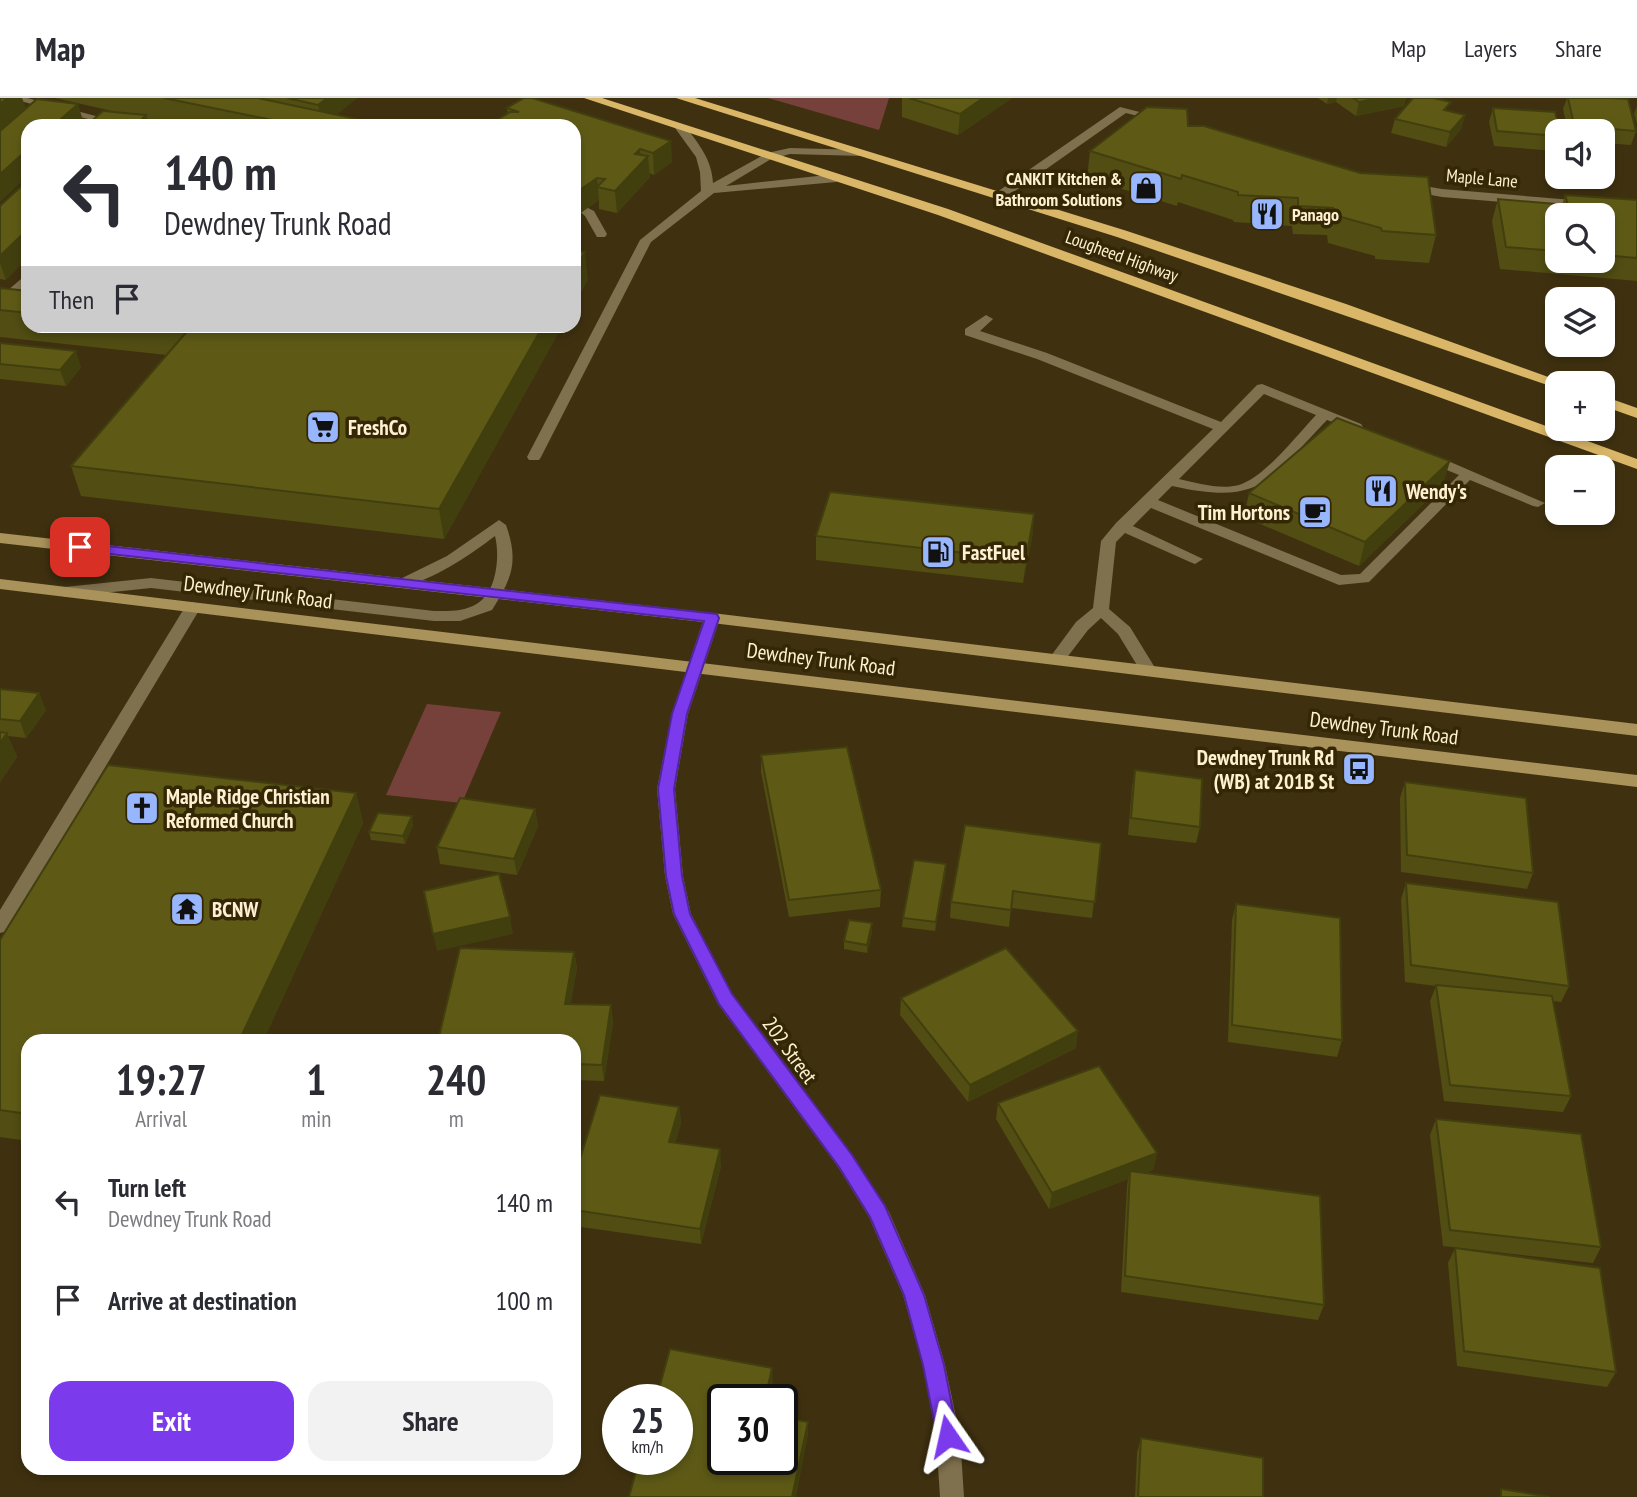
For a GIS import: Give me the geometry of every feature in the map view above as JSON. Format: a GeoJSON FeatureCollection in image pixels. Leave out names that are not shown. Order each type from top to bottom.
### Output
{"type":"FeatureCollection","features":[{"type":"Feature","properties":{"kind":"highway","name":"Lougheed Highway"},"geometry":{"type":"LineString","coordinates":[[590,98],[943,212],[1637,464]]}},
{"type":"Feature","properties":{"kind":"highway","name":"Lougheed Highway"},"geometry":{"type":"LineString","coordinates":[[682,98],[1001,195],[1372,317],[1545,379]]}},
{"type":"Feature","properties":{"kind":"highway"},"geometry":{"type":"LineString","coordinates":[[1615,405],[1637,413]]}},
{"type":"Feature","properties":{"kind":"main road","name":"Dewdney Trunk Road"},"geometry":{"type":"LineString","coordinates":[[0,538],[712,618],[1637,730]]}},
{"type":"Feature","properties":{"kind":"main road","name":"Dewdney Trunk Road"},"geometry":{"type":"LineString","coordinates":[[0,584],[1637,779]]}},
{"type":"Feature","properties":{"kind":"street"},"geometry":{"type":"LineString","coordinates":[[13,98],[40,110],[80,119]]}},
{"type":"Feature","properties":{"kind":"street"},"geometry":{"type":"LineString","coordinates":[[1001,195],[1124,109],[1177,123]]}},
{"type":"Feature","properties":{"kind":"street"},"geometry":{"type":"LineString","coordinates":[[681,128],[702,155],[709,174],[707,192]]}},
{"type":"Feature","properties":{"kind":"street"},"geometry":{"type":"LineString","coordinates":[[534,457],[646,240],[707,192],[767,156],[790,151],[862,153]]}},
{"type":"Feature","properties":{"kind":"street"},"geometry":{"type":"LineString","coordinates":[[707,192],[751,185],[836,178]]}},
{"type":"Feature","properties":{"kind":"street","name":"Maple Lane"},"geometry":{"type":"LineString","coordinates":[[1389,182],[1443,193],[1560,203]]}},
{"type":"Feature","properties":{"kind":"street"},"geometry":{"type":"LineString","coordinates":[[584,210],[601,234]]}},
{"type":"Feature","properties":{"kind":"street"},"geometry":{"type":"LineString","coordinates":[[6,301],[21,284]]}},
{"type":"Feature","properties":{"kind":"street"},"geometry":{"type":"LineString","coordinates":[[986,319],[970,332],[1042,356],[1222,427]]}},
{"type":"Feature","properties":{"kind":"street"},"geometry":{"type":"LineString","coordinates":[[1056,660],[1082,626],[1101,610],[1109,541],[1147,500],[1262,388],[1373,434]]}},
{"type":"Feature","properties":{"kind":"street"},"geometry":{"type":"LineString","coordinates":[[1168,481],[1209,489],[1245,488],[1254,484],[1325,414]]}},
{"type":"Feature","properties":{"kind":"street"},"geometry":{"type":"LineString","coordinates":[[1408,449],[1538,503]]}},
{"type":"Feature","properties":{"kind":"street"},"geometry":{"type":"LineString","coordinates":[[1147,500],[1339,580],[1352,581],[1364,579],[1468,474]]}},
{"type":"Feature","properties":{"kind":"street"},"geometry":{"type":"LineString","coordinates":[[65,592],[151,583],[446,616],[474,612],[486,606],[509,557],[499,525],[450,563],[400,583]]}},
{"type":"Feature","properties":{"kind":"street"},"geometry":{"type":"LineString","coordinates":[[1121,526],[1195,559]]}},
{"type":"Feature","properties":{"kind":"street"},"geometry":{"type":"LineString","coordinates":[[0,926],[193,607]]}},
{"type":"Feature","properties":{"kind":"street"},"geometry":{"type":"LineString","coordinates":[[1101,610],[1124,631],[1149,671]]}},
{"type":"Feature","properties":{"kind":"street","name":"202 Street"},"geometry":{"type":"LineString","coordinates":[[712,618],[680,714],[666,789],[671,853],[682,914],[725,999],[845,1161],[878,1212],[914,1295],[933,1365],[948,1436],[951,1497]]}},
{"type":"Feature","properties":{"kind":"shaded area"},"geometry":{"type":"Polygon","coordinates":[[[768,98],[889,98],[879,130],[768,98]]]}},
{"type":"Feature","properties":{"kind":"shaded area"},"geometry":{"type":"Polygon","coordinates":[[[427,704],[501,712],[462,803],[386,795],[427,704]]]}},
{"type":"Feature","properties":{"kind":"building"},"geometry":{"type":"Polygon","coordinates":[[[164,98],[258,98],[357,119],[268,119],[164,98]]]}},
{"type":"Feature","properties":{"kind":"building"},"geometry":{"type":"Polygon","coordinates":[[[287,98],[327,98],[318,105],[287,98]]]}},
{"type":"Feature","properties":{"kind":"building"},"geometry":{"type":"Polygon","coordinates":[[[524,98],[532,98],[671,141],[653,153],[640,149],[635,154],[648,156],[615,191],[597,187],[605,179],[597,178],[581,189],[581,119],[498,119],[510,112],[519,112],[507,108],[524,98]]]}},
{"type":"Feature","properties":{"kind":"building"},"geometry":{"type":"Polygon","coordinates":[[[909,98],[983,98],[960,114],[909,98]]]}},
{"type":"Feature","properties":{"kind":"building"},"geometry":{"type":"Polygon","coordinates":[[[1353,98],[1378,98],[1359,102],[1353,98]]]}},
{"type":"Feature","properties":{"kind":"building"},"geometry":{"type":"Polygon","coordinates":[[[1413,98],[1451,102],[1444,110],[1465,115],[1450,132],[1395,119],[1413,98]]]}},
{"type":"Feature","properties":{"kind":"building"},"geometry":{"type":"Polygon","coordinates":[[[1568,98],[1628,99],[1636,131],[1615,129],[1615,119],[1573,119],[1568,98]]]}},
{"type":"Feature","properties":{"kind":"building"},"geometry":{"type":"Polygon","coordinates":[[[37,99],[78,104],[61,119],[21,119],[21,155],[0,174],[0,131],[37,99]]]}},
{"type":"Feature","properties":{"kind":"building"},"geometry":{"type":"Polygon","coordinates":[[[1147,107],[1187,109],[1188,126],[1204,126],[1360,173],[1428,177],[1436,235],[1382,231],[1381,228],[1334,215],[1333,208],[1298,206],[1298,198],[1238,195],[1238,192],[1182,175],[1181,179],[1090,151],[1147,107]]]}},
{"type":"Feature","properties":{"kind":"building"},"geometry":{"type":"Polygon","coordinates":[[[1493,108],[1555,112],[1557,119],[1545,119],[1545,135],[1497,131],[1493,108]]]}},
{"type":"Feature","properties":{"kind":"building"},"geometry":{"type":"Polygon","coordinates":[[[103,111],[146,115],[142,119],[94,119],[103,111]]]}},
{"type":"Feature","properties":{"kind":"building"},"geometry":{"type":"Polygon","coordinates":[[[21,186],[21,236],[0,256],[0,206],[21,186]]]}},
{"type":"Feature","properties":{"kind":"building"},"geometry":{"type":"Polygon","coordinates":[[[1565,195],[1637,200],[1637,258],[1615,256],[1615,203],[1567,203],[1565,195]]]}},
{"type":"Feature","properties":{"kind":"building"},"geometry":{"type":"Polygon","coordinates":[[[1498,199],[1545,203],[1545,250],[1506,247],[1498,199]]]}},
{"type":"Feature","properties":{"kind":"building"},"geometry":{"type":"Polygon","coordinates":[[[0,288],[21,290],[21,312],[0,310],[0,288]]]}},
{"type":"Feature","properties":{"kind":"building","name":"FreshCo"},"geometry":{"type":"Polygon","coordinates":[[[186,333],[539,333],[439,509],[71,466],[186,333]]]}},
{"type":"Feature","properties":{"kind":"building"},"geometry":{"type":"Polygon","coordinates":[[[0,343],[76,351],[60,370],[0,364],[0,343]]]}},
{"type":"Feature","properties":{"kind":"building"},"geometry":{"type":"Polygon","coordinates":[[[1337,418],[1450,461],[1365,542],[1249,493],[1337,418]]]}},
{"type":"Feature","properties":{"kind":"building"},"geometry":{"type":"Polygon","coordinates":[[[830,492],[1034,514],[1026,560],[816,536],[830,492]]]}},
{"type":"Feature","properties":{"kind":"building"},"geometry":{"type":"Polygon","coordinates":[[[0,689],[39,693],[20,721],[0,719],[0,689]]]}},
{"type":"Feature","properties":{"kind":"building"},"geometry":{"type":"Polygon","coordinates":[[[0,732],[7,733],[0,743],[0,732]]]}},
{"type":"Feature","properties":{"kind":"building"},"geometry":{"type":"Polygon","coordinates":[[[847,747],[881,890],[789,900],[761,755],[847,747]]]}},
{"type":"Feature","properties":{"kind":"building","name":"BCNW"},"geometry":{"type":"Polygon","coordinates":[[[108,765],[356,793],[242,1034],[21,1034],[21,1113],[0,1110],[0,940],[108,765]]]}},
{"type":"Feature","properties":{"kind":"building"},"geometry":{"type":"Polygon","coordinates":[[[1135,770],[1202,779],[1200,827],[1131,818],[1135,770]]]}},
{"type":"Feature","properties":{"kind":"building"},"geometry":{"type":"Polygon","coordinates":[[[1405,782],[1526,798],[1533,873],[1407,855],[1405,782]]]}},
{"type":"Feature","properties":{"kind":"building"},"geometry":{"type":"Polygon","coordinates":[[[460,798],[535,809],[514,859],[437,847],[460,798]]]}},
{"type":"Feature","properties":{"kind":"building"},"geometry":{"type":"Polygon","coordinates":[[[378,813],[412,816],[403,836],[369,832],[378,813]]]}},
{"type":"Feature","properties":{"kind":"building"},"geometry":{"type":"Polygon","coordinates":[[[965,825],[1101,843],[1095,902],[1013,891],[1011,910],[951,902],[965,825]]]}},
{"type":"Feature","properties":{"kind":"building"},"geometry":{"type":"Polygon","coordinates":[[[914,860],[946,864],[936,922],[903,918],[914,860]]]}},
{"type":"Feature","properties":{"kind":"building"},"geometry":{"type":"Polygon","coordinates":[[[499,874],[510,917],[433,934],[424,891],[499,874]]]}},
{"type":"Feature","properties":{"kind":"building"},"geometry":{"type":"Polygon","coordinates":[[[1406,883],[1558,902],[1569,986],[1411,965],[1406,883]]]}},
{"type":"Feature","properties":{"kind":"building"},"geometry":{"type":"Polygon","coordinates":[[[1236,904],[1340,918],[1342,1040],[1232,1025],[1236,904]]]}},
{"type":"Feature","properties":{"kind":"building"},"geometry":{"type":"Polygon","coordinates":[[[849,920],[872,923],[867,945],[844,941],[849,920]]]}},
{"type":"Feature","properties":{"kind":"building"},"geometry":{"type":"Polygon","coordinates":[[[460,948],[574,952],[565,1004],[611,1005],[602,1065],[581,1064],[581,1034],[440,1034],[460,948]]]}},
{"type":"Feature","properties":{"kind":"building"},"geometry":{"type":"Polygon","coordinates":[[[1006,948],[1078,1031],[970,1085],[901,998],[1006,948]]]}},
{"type":"Feature","properties":{"kind":"building"},"geometry":{"type":"Polygon","coordinates":[[[1436,985],[1552,996],[1571,1096],[1450,1085],[1436,985]]]}},
{"type":"Feature","properties":{"kind":"building"},"geometry":{"type":"Polygon","coordinates":[[[1099,1066],[1157,1153],[1052,1193],[998,1103],[1099,1066]]]}},
{"type":"Feature","properties":{"kind":"building"},"geometry":{"type":"Polygon","coordinates":[[[600,1095],[679,1107],[669,1142],[720,1149],[700,1229],[581,1211],[581,1156],[600,1095]]]}},
{"type":"Feature","properties":{"kind":"building"},"geometry":{"type":"Polygon","coordinates":[[[1436,1119],[1581,1134],[1601,1247],[1450,1230],[1436,1119]]]}},
{"type":"Feature","properties":{"kind":"building"},"geometry":{"type":"Polygon","coordinates":[[[1130,1171],[1320,1196],[1324,1305],[1125,1276],[1130,1171]]]}},
{"type":"Feature","properties":{"kind":"building"},"geometry":{"type":"Polygon","coordinates":[[[1455,1248],[1600,1268],[1616,1372],[1464,1351],[1455,1248]]]}},
{"type":"Feature","properties":{"kind":"building"},"geometry":{"type":"Polygon","coordinates":[[[670,1349],[772,1368],[768,1384],[707,1384],[707,1475],[797,1475],[792,1497],[629,1497],[635,1475],[693,1475],[693,1384],[660,1384],[670,1349]]]}},
{"type":"Feature","properties":{"kind":"building"},"geometry":{"type":"Polygon","coordinates":[[[798,1420],[808,1422],[798,1469],[798,1420]]]}},
{"type":"Feature","properties":{"kind":"building"},"geometry":{"type":"Polygon","coordinates":[[[1141,1438],[1263,1458],[1263,1497],[1138,1497],[1141,1438]]]}},
{"type":"Feature","properties":{"kind":"building"},"geometry":{"type":"Polygon","coordinates":[[[1501,1489],[1550,1497],[1501,1497],[1501,1489]]]}},
{"type":"Feature","properties":{"kind":"place","name":"CANKIT Kitchen & Bathroom Solutions"},"geometry":{"type":"Point","coordinates":[1146,188]}},
{"type":"Feature","properties":{"kind":"place","name":"Panago"},"geometry":{"type":"Point","coordinates":[1267,214]}},
{"type":"Feature","properties":{"kind":"place","name":"FreshCo"},"geometry":{"type":"Point","coordinates":[323,427]}},
{"type":"Feature","properties":{"kind":"place","name":"Wendy's"},"geometry":{"type":"Point","coordinates":[1381,491]}},
{"type":"Feature","properties":{"kind":"place","name":"Tim Hortons"},"geometry":{"type":"Point","coordinates":[1315,512]}},
{"type":"Feature","properties":{"kind":"place","name":"FastFuel"},"geometry":{"type":"Point","coordinates":[938,552]}},
{"type":"Feature","properties":{"kind":"place","name":"Dewdney Trunk Rd (WB) at 201B St"},"geometry":{"type":"Point","coordinates":[1359,769]}},
{"type":"Feature","properties":{"kind":"place","name":"Maple Ridge Christian Reformed Church"},"geometry":{"type":"Point","coordinates":[142,808]}},
{"type":"Feature","properties":{"kind":"place","name":"BCNW"},"geometry":{"type":"Point","coordinates":[187,909]}},
{"type":"Feature","properties":{"kind":"route"},"geometry":{"type":"LineString","coordinates":[[80,547],[712,618],[680,714],[666,789],[674,876],[682,914],[725,999],[845,1161],[878,1212],[914,1295],[948,1436]]}}]}
